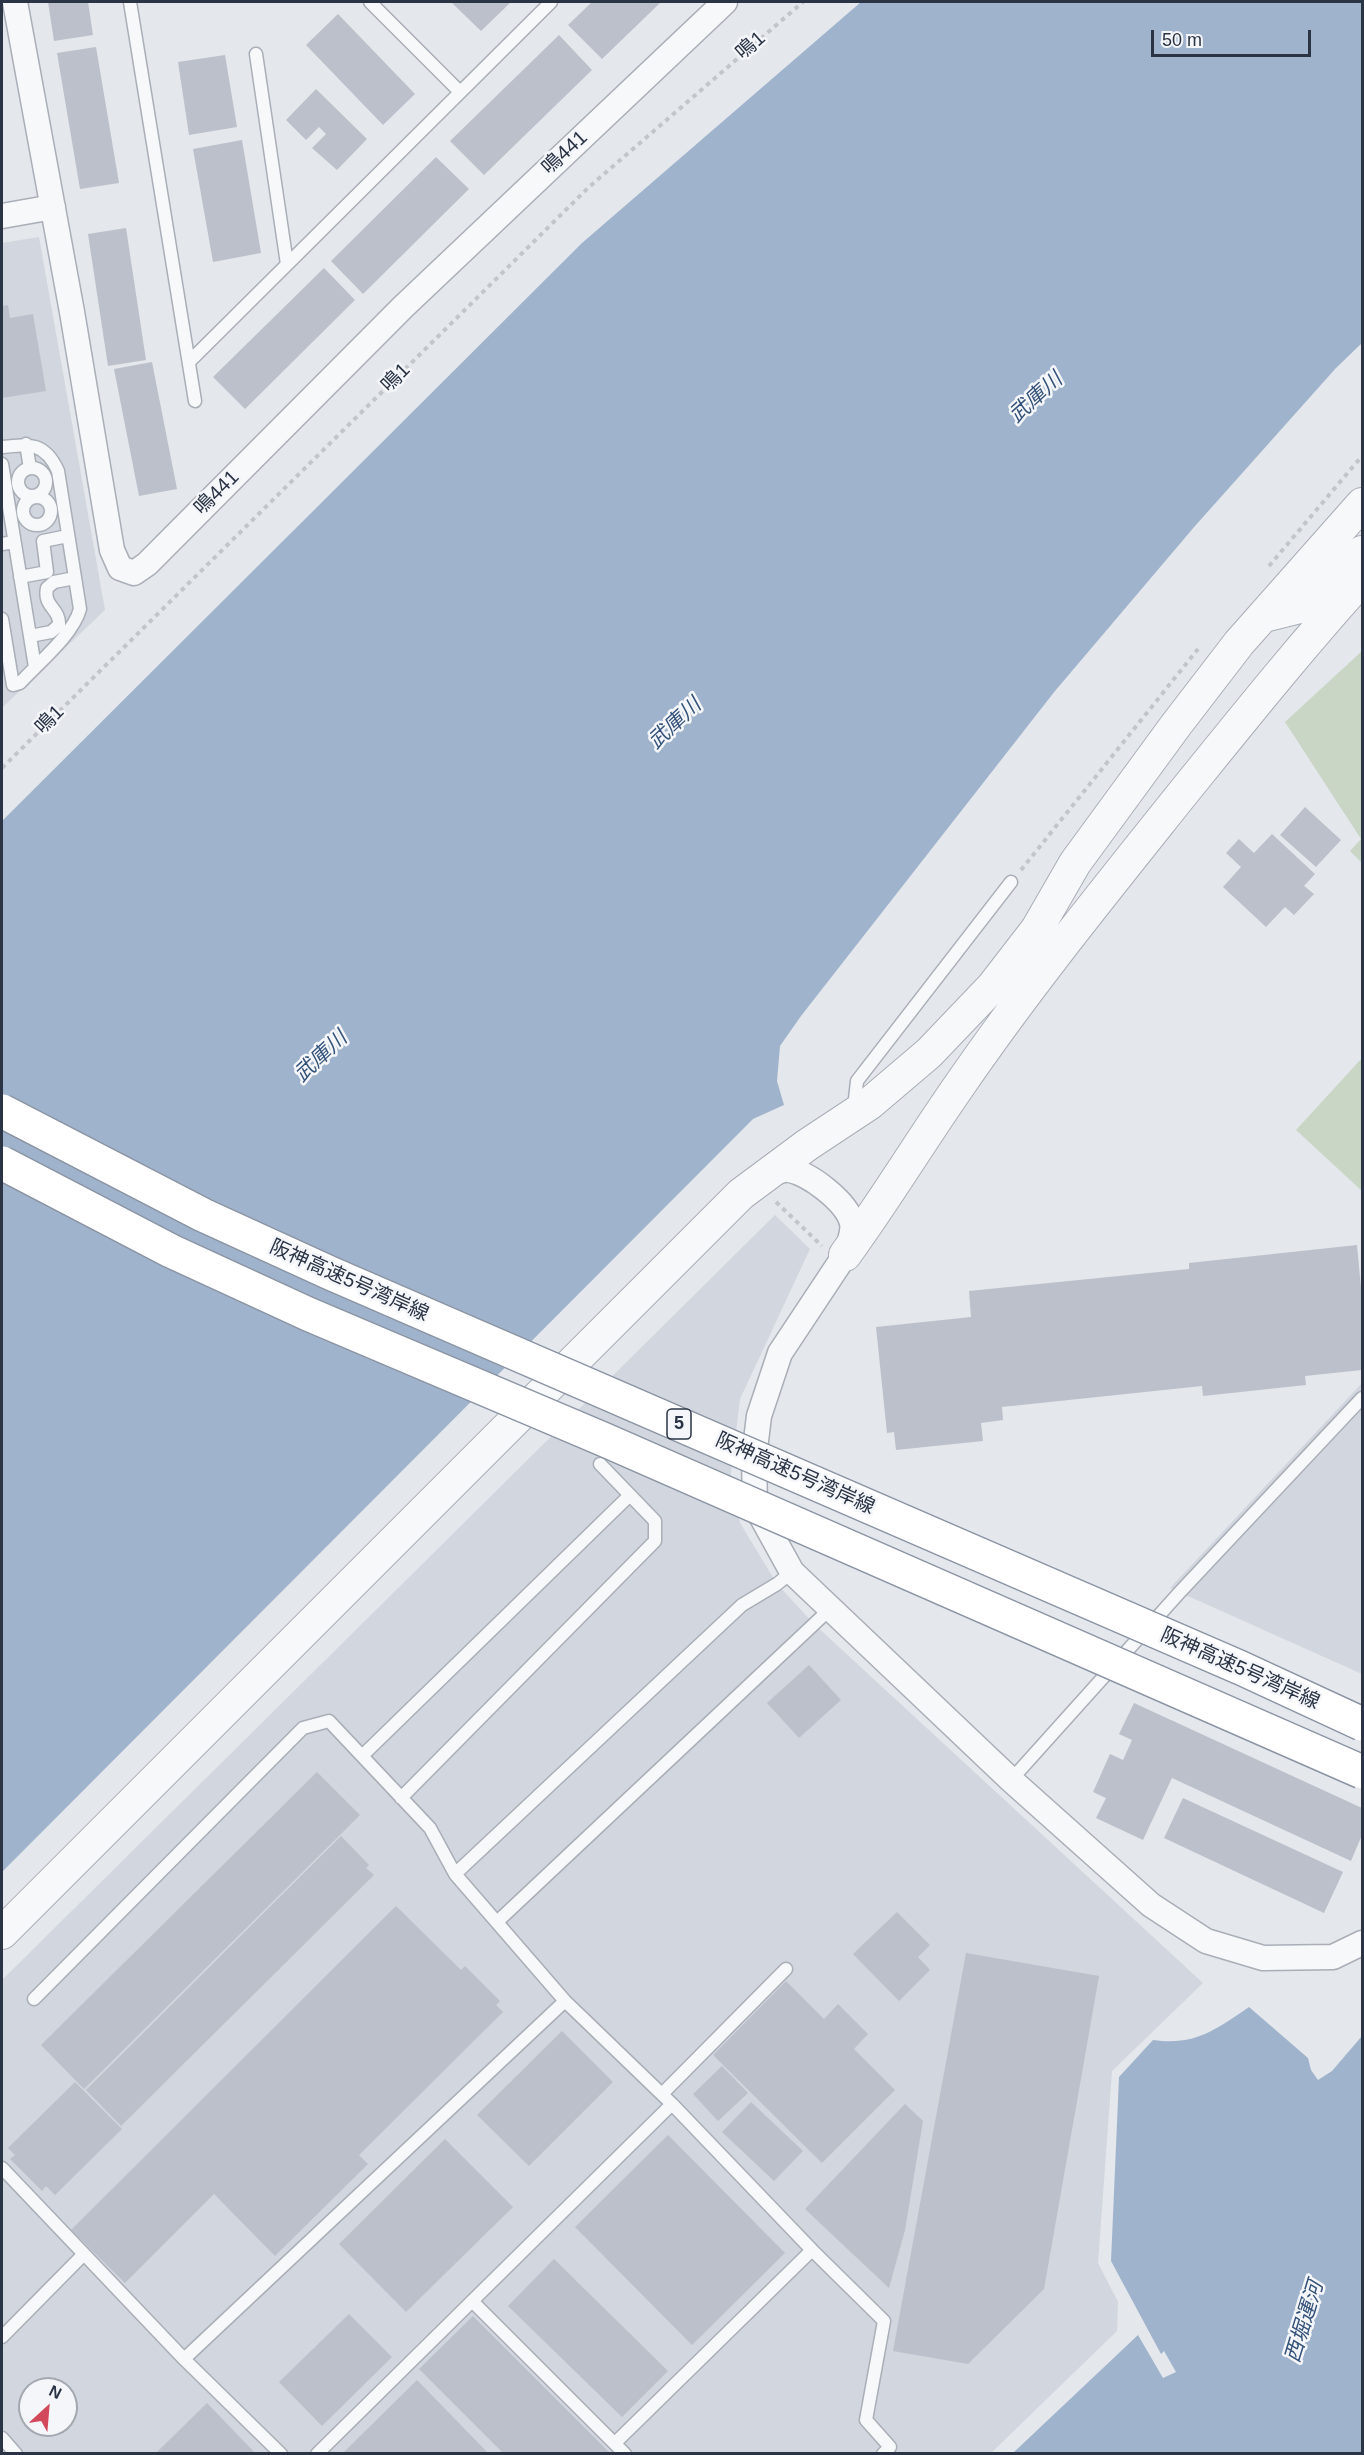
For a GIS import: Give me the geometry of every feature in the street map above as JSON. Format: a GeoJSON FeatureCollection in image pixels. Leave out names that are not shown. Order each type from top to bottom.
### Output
{"type":"FeatureCollection","features":[{"type":"Feature","properties":{"kind":"highway","name":"阪神高速5号湾岸線"},"geometry":{"type":"LineString","coordinates":[[2,1111],[203,1215],[330,1274],[1197,1649],[1362,1725]]}},
{"type":"Feature","properties":{"kind":"highway","name":"5"},"geometry":{"type":"LineString","coordinates":[[2,1163],[171,1251],[308,1314],[605,1440],[1362,1772]]}},
{"type":"Feature","properties":{"kind":"street","name":"鳴441"},"geometry":{"type":"LineString","coordinates":[[15,2],[112,550],[120,568],[134,573],[147,564],[403,307],[725,2]]}},
{"type":"Feature","properties":{"kind":"street"},"geometry":{"type":"LineString","coordinates":[[2,216],[53,207]]}},
{"type":"Feature","properties":{"kind":"street"},"geometry":{"type":"LineString","coordinates":[[2,1933],[741,1194],[869,1104],[929,1053],[993,986],[1037,929],[1075,863],[1176,724],[1239,643],[1362,504]]}},
{"type":"Feature","properties":{"kind":"street"},"geometry":{"type":"LineString","coordinates":[[1264,616],[1304,606],[1319,596],[1362,552]]}},
{"type":"Feature","properties":{"kind":"street"},"geometry":{"type":"LineString","coordinates":[[1362,579],[1311,635],[1150,835],[1034,983],[958,1086],[888,1196],[845,1255],[780,1353],[759,1416],[754,1457],[755,1505],[792,1572],[829,1610],[1011,1780],[1151,1905],[1206,1941],[1263,1958],[1334,1957],[1362,1943]]}},
{"type":"Feature","properties":{"kind":"street"},"geometry":{"type":"LineString","coordinates":[[764,1177],[786,1170],[809,1176],[844,1208],[852,1224],[851,1238],[845,1255]]}},
{"type":"Feature","properties":{"kind":"lane"},"geometry":{"type":"LineString","coordinates":[[130,2],[195,401]]}},
{"type":"Feature","properties":{"kind":"lane"},"geometry":{"type":"LineString","coordinates":[[370,2],[460,92]]}},
{"type":"Feature","properties":{"kind":"lane"},"geometry":{"type":"LineString","coordinates":[[189,362],[551,2]]}},
{"type":"Feature","properties":{"kind":"lane"},"geometry":{"type":"LineString","coordinates":[[256,54],[287,264]]}},
{"type":"Feature","properties":{"kind":"lane"},"geometry":{"type":"LineString","coordinates":[[14,446],[30,468]]}},
{"type":"Feature","properties":{"kind":"lane"},"geometry":{"type":"LineString","coordinates":[[2,457],[3,452],[14,446],[41,448],[52,457],[58,471],[80,609],[77,619],[35,668],[20,683],[13,685],[2,619]]}},
{"type":"Feature","properties":{"kind":"lane"},"geometry":{"type":"LineString","coordinates":[[2,465],[8,543],[20,577],[35,668]]}},
{"type":"Feature","properties":{"kind":"lane"},"geometry":{"type":"LineString","coordinates":[[51,509],[45,522],[35,525],[25,518],[24,507],[34,496],[44,489],[46,480],[42,472],[37,469],[30,468],[22,472],[18,482],[24,493],[34,496],[46,501],[51,509]]}},
{"type":"Feature","properties":{"kind":"lane"},"geometry":{"type":"LineString","coordinates":[[51,509],[64,507]]}},
{"type":"Feature","properties":{"kind":"lane"},"geometry":{"type":"LineString","coordinates":[[20,577],[46,572],[42,541],[68,536]]}},
{"type":"Feature","properties":{"kind":"lane"},"geometry":{"type":"LineString","coordinates":[[30,636],[47,633],[59,625],[57,614],[46,601],[47,588],[54,582],[75,578]]}},
{"type":"Feature","properties":{"kind":"lane"},"geometry":{"type":"LineString","coordinates":[[853,1115],[857,1081],[1011,882]]}},
{"type":"Feature","properties":{"kind":"lane"},"geometry":{"type":"LineString","coordinates":[[1011,1780],[1179,1593],[1362,1398]]}},
{"type":"Feature","properties":{"kind":"lane"},"geometry":{"type":"LineString","coordinates":[[401,1798],[655,1541],[655,1521],[600,1464]]}},
{"type":"Feature","properties":{"kind":"lane"},"geometry":{"type":"LineString","coordinates":[[362,1756],[630,1495]]}},
{"type":"Feature","properties":{"kind":"lane"},"geometry":{"type":"LineString","coordinates":[[455,1874],[742,1605],[792,1572]]}},
{"type":"Feature","properties":{"kind":"lane"},"geometry":{"type":"LineString","coordinates":[[497,1922],[829,1610]]}},
{"type":"Feature","properties":{"kind":"lane"},"geometry":{"type":"LineString","coordinates":[[34,1999],[303,1728],[329,1721],[430,1828],[455,1874],[565,2001],[672,2104],[884,2321],[866,2420],[890,2447],[883,2454]]}},
{"type":"Feature","properties":{"kind":"lane"},"geometry":{"type":"LineString","coordinates":[[662,2094],[786,1969]]}},
{"type":"Feature","properties":{"kind":"lane"},"geometry":{"type":"LineString","coordinates":[[184,2359],[565,2001]]}},
{"type":"Feature","properties":{"kind":"lane"},"geometry":{"type":"LineString","coordinates":[[317,2454],[672,2104]]}},
{"type":"Feature","properties":{"kind":"lane"},"geometry":{"type":"LineString","coordinates":[[2,2168],[184,2359],[281,2454]]}},
{"type":"Feature","properties":{"kind":"lane"},"geometry":{"type":"LineString","coordinates":[[615,2443],[813,2250]]}},
{"type":"Feature","properties":{"kind":"lane"},"geometry":{"type":"LineString","coordinates":[[2,2337],[84,2254]]}},
{"type":"Feature","properties":{"kind":"lane"},"geometry":{"type":"LineString","coordinates":[[472,2301],[625,2454]]}},
{"type":"Feature","properties":{"kind":"lane"},"geometry":{"type":"LineString","coordinates":[[2,2438],[16,2454]]}},
{"type":"Feature","properties":{"kind":"path","name":"鳴1"},"geometry":{"type":"LineString","coordinates":[[2,768],[589,187],[803,2]]}},
{"type":"Feature","properties":{"kind":"shaded area"},"geometry":{"type":"Polygon","coordinates":[[[39,237],[105,610],[2,708],[2,243],[39,237]]]}},
{"type":"Feature","properties":{"kind":"shaded area"},"geometry":{"type":"Polygon","coordinates":[[[775,1215],[810,1249],[740,1399],[730,1481],[740,1523],[777,1584],[814,1624],[1203,1983],[1112,2071],[1098,2263],[1118,2302],[1117,2331],[991,2453],[2,2454],[2,1980],[775,1215]]]}},
{"type":"Feature","properties":{"kind":"shaded area"},"geometry":{"type":"Polygon","coordinates":[[[1362,1383],[1362,1674],[1170,1588],[1362,1383]]]}},
{"type":"Feature","properties":{"kind":"green space"},"geometry":{"type":"Polygon","coordinates":[[[1362,651],[1362,863],[1350,851],[1361,839],[1285,722],[1362,651]]]}},
{"type":"Feature","properties":{"kind":"green space"},"geometry":{"type":"Polygon","coordinates":[[[1362,1058],[1362,1191],[1296,1130],[1362,1058]]]}},
{"type":"Feature","properties":{"kind":"water","name":"武庫川"},"geometry":{"type":"Polygon","coordinates":[[[861,2],[1362,2],[1362,343],[1336,368],[1195,526],[1055,691],[801,1016],[780,1046],[777,1081],[784,1105],[753,1119],[2,1872],[2,821],[582,243],[861,2]]]}},
{"type":"Feature","properties":{"kind":"water","name":"西堀運河"},"geometry":{"type":"Polygon","coordinates":[[[1249,2007],[1308,2058],[1311,2070],[1318,2080],[1332,2071],[1362,2036],[1362,2453],[1013,2453],[1138,2335],[1163,2378],[1176,2372],[1164,2351],[1161,2354],[1111,2261],[1119,2077],[1153,2040],[1181,2041],[1193,2038],[1226,2023],[1249,2007]]]}},
{"type":"Feature","properties":{"kind":"building"},"geometry":{"type":"Polygon","coordinates":[[[48,2],[88,2],[93,35],[54,41],[48,2]]]}},
{"type":"Feature","properties":{"kind":"building"},"geometry":{"type":"Polygon","coordinates":[[[451,2],[511,2],[481,31],[451,2]]]}},
{"type":"Feature","properties":{"kind":"building"},"geometry":{"type":"Polygon","coordinates":[[[592,2],[661,2],[602,59],[568,25],[592,2]]]}},
{"type":"Feature","properties":{"kind":"building"},"geometry":{"type":"Polygon","coordinates":[[[338,14],[415,94],[383,125],[306,45],[338,14]]]}},
{"type":"Feature","properties":{"kind":"building"},"geometry":{"type":"Polygon","coordinates":[[[559,35],[592,70],[484,175],[450,141],[559,35]]]}},
{"type":"Feature","properties":{"kind":"building"},"geometry":{"type":"Polygon","coordinates":[[[96,47],[119,183],[80,189],[57,53],[96,47]]]}},
{"type":"Feature","properties":{"kind":"building"},"geometry":{"type":"Polygon","coordinates":[[[225,55],[237,127],[189,135],[178,62],[225,55]]]}},
{"type":"Feature","properties":{"kind":"building"},"geometry":{"type":"Polygon","coordinates":[[[316,89],[367,139],[337,170],[312,148],[326,134],[319,127],[306,140],[286,120],[316,89]]]}},
{"type":"Feature","properties":{"kind":"building"},"geometry":{"type":"Polygon","coordinates":[[[242,140],[261,253],[213,262],[193,149],[242,140]]]}},
{"type":"Feature","properties":{"kind":"building"},"geometry":{"type":"Polygon","coordinates":[[[436,157],[469,189],[363,294],[331,261],[436,157]]]}},
{"type":"Feature","properties":{"kind":"building"},"geometry":{"type":"Polygon","coordinates":[[[126,228],[146,360],[108,366],[88,234],[126,228]]]}},
{"type":"Feature","properties":{"kind":"building"},"geometry":{"type":"Polygon","coordinates":[[[324,268],[355,300],[245,409],[213,377],[324,268]]]}},
{"type":"Feature","properties":{"kind":"building"},"geometry":{"type":"Polygon","coordinates":[[[8,305],[10,318],[33,314],[46,391],[2,398],[2,306],[8,305]]]}},
{"type":"Feature","properties":{"kind":"building"},"geometry":{"type":"Polygon","coordinates":[[[152,362],[177,489],[139,496],[114,369],[152,362]]]}},
{"type":"Feature","properties":{"kind":"building"},"geometry":{"type":"Polygon","coordinates":[[[1305,807],[1341,840],[1316,867],[1280,835],[1305,807]]]}},
{"type":"Feature","properties":{"kind":"building"},"geometry":{"type":"Polygon","coordinates":[[[1272,834],[1315,874],[1304,886],[1314,894],[1294,915],[1285,907],[1266,927],[1223,887],[1241,867],[1226,853],[1239,839],[1254,853],[1272,834]]]}},
{"type":"Feature","properties":{"kind":"building"},"geometry":{"type":"Polygon","coordinates":[[[1357,1245],[1362,1299],[1362,1370],[1305,1376],[1306,1385],[1203,1396],[1202,1386],[1002,1407],[1003,1420],[981,1423],[983,1441],[896,1450],[894,1432],[887,1433],[876,1327],[971,1317],[969,1291],[1189,1269],[1189,1263],[1357,1245]]]}},
{"type":"Feature","properties":{"kind":"building"},"geometry":{"type":"Polygon","coordinates":[[[809,1665],[841,1700],[799,1738],[767,1703],[809,1665]]]}},
{"type":"Feature","properties":{"kind":"building"},"geometry":{"type":"Polygon","coordinates":[[[1134,1703],[1362,1808],[1362,1835],[1351,1861],[1172,1778],[1143,1840],[1096,1818],[1106,1798],[1093,1792],[1110,1754],[1123,1760],[1132,1740],[1119,1734],[1134,1703]]]}},
{"type":"Feature","properties":{"kind":"building"},"geometry":{"type":"Polygon","coordinates":[[[317,1772],[360,1815],[84,2089],[41,2045],[317,1772]]]}},
{"type":"Feature","properties":{"kind":"building"},"geometry":{"type":"Polygon","coordinates":[[[1183,1798],[1343,1872],[1324,1913],[1164,1838],[1183,1798]]]}},
{"type":"Feature","properties":{"kind":"building"},"geometry":{"type":"Polygon","coordinates":[[[341,1836],[369,1865],[366,1868],[374,1875],[121,2126],[86,2090],[341,1836]]]}},
{"type":"Feature","properties":{"kind":"building"},"geometry":{"type":"Polygon","coordinates":[[[396,1906],[461,1970],[465,1966],[500,2001],[496,2005],[503,2012],[359,2155],[368,2164],[275,2256],[214,2194],[125,2283],[71,2230],[396,1906]]]}},
{"type":"Feature","properties":{"kind":"building"},"geometry":{"type":"Polygon","coordinates":[[[897,1912],[930,1945],[918,1957],[930,1970],[899,2001],[853,1954],[897,1912]]]}},
{"type":"Feature","properties":{"kind":"building"},"geometry":{"type":"Polygon","coordinates":[[[966,1953],[1099,1976],[1044,2289],[968,2364],[893,2351],[966,1953]]]}},
{"type":"Feature","properties":{"kind":"building"},"geometry":{"type":"Polygon","coordinates":[[[786,1981],[824,2019],[838,2004],[868,2034],[854,2049],[895,2090],[822,2163],[713,2055],[786,1981]]]}},
{"type":"Feature","properties":{"kind":"building"},"geometry":{"type":"Polygon","coordinates":[[[562,2031],[613,2082],[529,2166],[477,2115],[562,2031]]]}},
{"type":"Feature","properties":{"kind":"building"},"geometry":{"type":"Polygon","coordinates":[[[722,2066],[748,2093],[718,2121],[693,2094],[722,2066]]]}},
{"type":"Feature","properties":{"kind":"building"},"geometry":{"type":"Polygon","coordinates":[[[75,2082],[122,2129],[55,2195],[46,2186],[42,2191],[10,2159],[15,2155],[8,2148],[75,2082]]]}},
{"type":"Feature","properties":{"kind":"building"},"geometry":{"type":"Polygon","coordinates":[[[751,2102],[803,2151],[774,2181],[722,2132],[751,2102]]]}},
{"type":"Feature","properties":{"kind":"building"},"geometry":{"type":"Polygon","coordinates":[[[905,2104],[923,2121],[905,2230],[889,2288],[805,2209],[905,2104]]]}},
{"type":"Feature","properties":{"kind":"building"},"geometry":{"type":"Polygon","coordinates":[[[668,2135],[785,2253],[692,2345],[575,2227],[668,2135]]]}},
{"type":"Feature","properties":{"kind":"building"},"geometry":{"type":"Polygon","coordinates":[[[445,2139],[513,2207],[406,2312],[339,2244],[445,2139]]]}},
{"type":"Feature","properties":{"kind":"building"},"geometry":{"type":"Polygon","coordinates":[[[554,2259],[668,2371],[622,2417],[508,2306],[554,2259]]]}},
{"type":"Feature","properties":{"kind":"building"},"geometry":{"type":"Polygon","coordinates":[[[349,2314],[392,2357],[322,2426],[279,2382],[349,2314]]]}},
{"type":"Feature","properties":{"kind":"building"},"geometry":{"type":"Polygon","coordinates":[[[473,2316],[611,2454],[504,2454],[419,2369],[473,2316]]]}},
{"type":"Feature","properties":{"kind":"building"},"geometry":{"type":"Polygon","coordinates":[[[417,2380],[489,2454],[342,2454],[417,2380]]]}},
{"type":"Feature","properties":{"kind":"building"},"geometry":{"type":"Polygon","coordinates":[[[207,2403],[256,2454],[155,2454],[207,2403]]]}}]}
